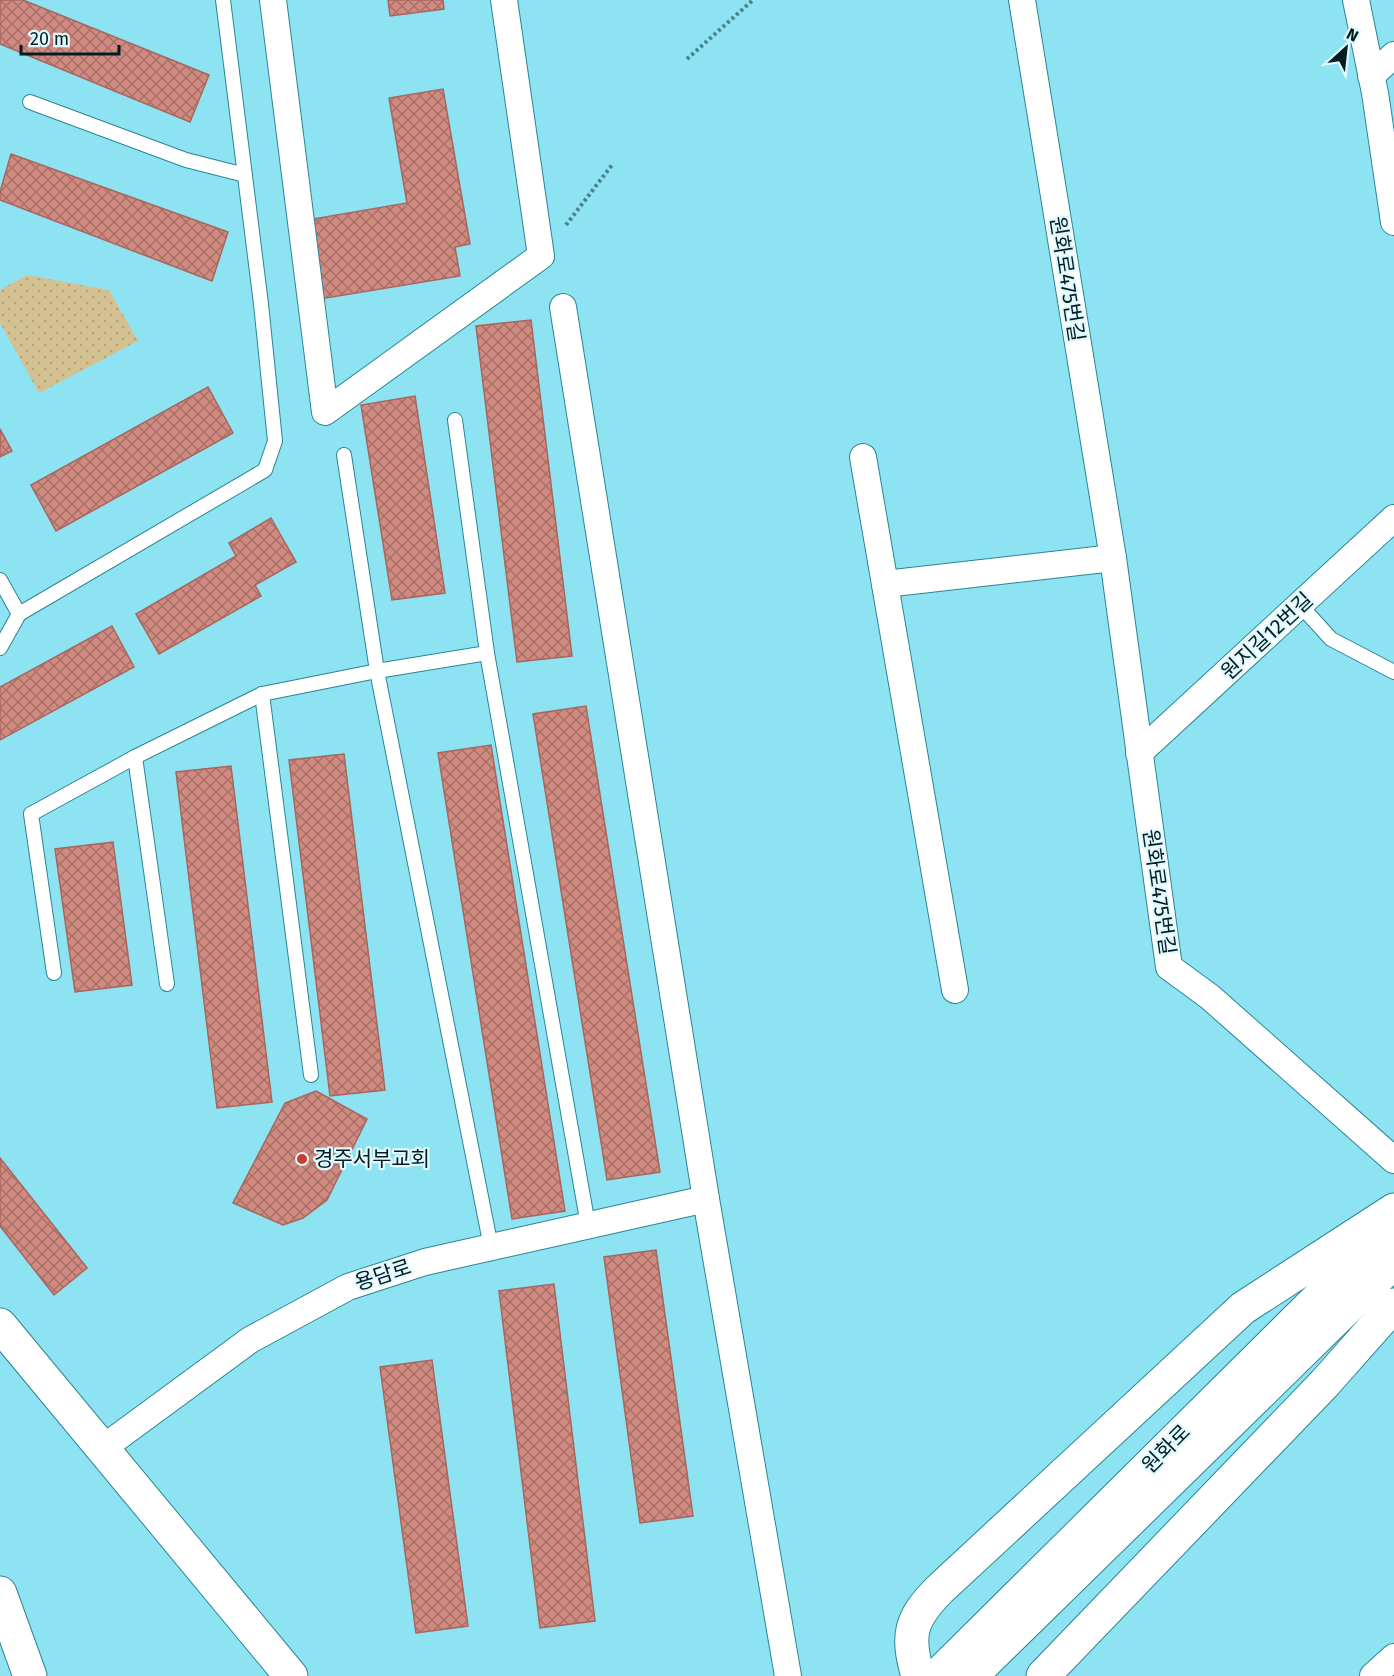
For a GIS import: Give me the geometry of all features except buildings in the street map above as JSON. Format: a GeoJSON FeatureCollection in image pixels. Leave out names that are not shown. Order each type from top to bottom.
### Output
{"type":"FeatureCollection","features":[{"type":"Feature","properties":{"kind":"street"},"geometry":{"type":"LineString","coordinates":[[273,0],[325,412],[541,256],[504,0]]}},
{"type":"Feature","properties":{"kind":"street","name":"원화로475번길"},"geometry":{"type":"LineString","coordinates":[[1022,0],[1113,558],[1169,968],[1210,997],[1394,1160]]}},
{"type":"Feature","properties":{"kind":"street"},"geometry":{"type":"LineString","coordinates":[[1356,0],[1371,76],[1394,222]]}},
{"type":"Feature","properties":{"kind":"street"},"geometry":{"type":"LineString","coordinates":[[1371,76],[1394,55]]}},
{"type":"Feature","properties":{"kind":"street"},"geometry":{"type":"LineString","coordinates":[[563,307],[706,1199],[788,1676]]}},
{"type":"Feature","properties":{"kind":"street"},"geometry":{"type":"LineString","coordinates":[[863,457],[955,990]]}},
{"type":"Feature","properties":{"kind":"street","name":"원지길12번길"},"geometry":{"type":"LineString","coordinates":[[1139,753],[1394,518]]}},
{"type":"Feature","properties":{"kind":"street"},"geometry":{"type":"LineString","coordinates":[[885,584],[1113,558]]}},
{"type":"Feature","properties":{"kind":"street","name":"용담로"},"geometry":{"type":"LineString","coordinates":[[103,1448],[250,1340],[348,1287],[425,1262],[706,1199]]}},
{"type":"Feature","properties":{"kind":"street"},"geometry":{"type":"LineString","coordinates":[[929,1675],[912,1654],[912,1636],[923,1606],[940,1589],[1243,1308],[1394,1210]]}},
{"type":"Feature","properties":{"kind":"street","name":"원화로"},"geometry":{"type":"LineString","coordinates":[[929,1675],[1394,1223]]}},
{"type":"Feature","properties":{"kind":"street","name":"원화로"},"geometry":{"type":"LineString","coordinates":[[971,1676],[1394,1262]]}},
{"type":"Feature","properties":{"kind":"street"},"geometry":{"type":"LineString","coordinates":[[1043,1676],[1325,1383],[1394,1305]]}},
{"type":"Feature","properties":{"kind":"street"},"geometry":{"type":"LineString","coordinates":[[0,1325],[291,1676]]}},
{"type":"Feature","properties":{"kind":"street"},"geometry":{"type":"LineString","coordinates":[[0,1593],[30,1676]]}},
{"type":"Feature","properties":{"kind":"street"},"geometry":{"type":"LineString","coordinates":[[1373,1676],[1394,1657]]}},
{"type":"Feature","properties":{"kind":"lane"},"geometry":{"type":"LineString","coordinates":[[0,648],[19,614],[265,470],[275,441],[223,0]]}},
{"type":"Feature","properties":{"kind":"lane"},"geometry":{"type":"LineString","coordinates":[[30,102],[186,160],[245,175]]}},
{"type":"Feature","properties":{"kind":"lane"},"geometry":{"type":"LineString","coordinates":[[455,420],[488,653],[588,1226]]}},
{"type":"Feature","properties":{"kind":"lane"},"geometry":{"type":"LineString","coordinates":[[344,454],[377,671],[491,1247]]}},
{"type":"Feature","properties":{"kind":"lane"},"geometry":{"type":"LineString","coordinates":[[0,580],[19,614]]}},
{"type":"Feature","properties":{"kind":"lane"},"geometry":{"type":"LineString","coordinates":[[1300,605],[1331,639],[1394,672]]}},
{"type":"Feature","properties":{"kind":"lane"},"geometry":{"type":"LineString","coordinates":[[54,974],[31,813],[135,757],[262,694],[377,671],[488,653]]}},
{"type":"Feature","properties":{"kind":"lane"},"geometry":{"type":"LineString","coordinates":[[262,694],[311,1075]]}},
{"type":"Feature","properties":{"kind":"lane"},"geometry":{"type":"LineString","coordinates":[[135,757],[167,984]]}},
{"type":"Feature","properties":{"kind":"path"},"geometry":{"type":"LineString","coordinates":[[687,59],[753,0]]}},
{"type":"Feature","properties":{"kind":"path"},"geometry":{"type":"LineString","coordinates":[[541,256],[612,165]]}},
{"type":"Feature","properties":{"kind":"shaded area"},"geometry":{"type":"Polygon","coordinates":[[[27,275],[109,290],[138,341],[39,393],[0,323],[0,290],[27,275]]]}},
{"type":"Feature","properties":{"kind":"place","name":"경주서부교회"},"geometry":{"type":"Point","coordinates":[302,1159]}}]}
